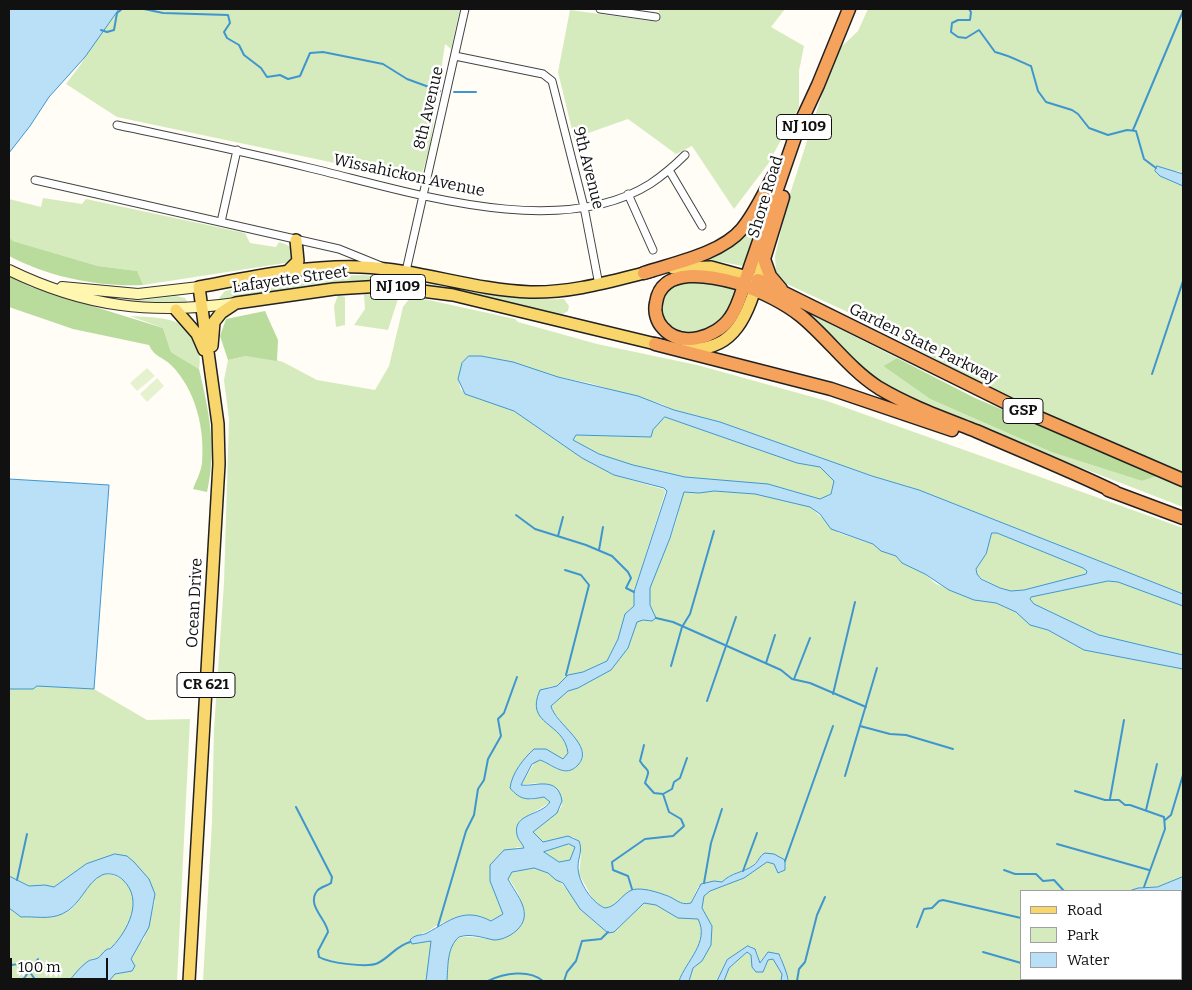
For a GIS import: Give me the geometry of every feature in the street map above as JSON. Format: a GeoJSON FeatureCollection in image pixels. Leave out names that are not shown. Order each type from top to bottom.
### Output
{"type":"FeatureCollection","features":[{"type":"Feature","properties":{"kind":"highway","name":"Shore Road"},"geometry":{"type":"LineString","coordinates":[[796,134],[850,9]]}},
{"type":"Feature","properties":{"kind":"highway","name":"Shore Road"},"geometry":{"type":"LineString","coordinates":[[764,259],[818,85]]}},
{"type":"Feature","properties":{"kind":"highway","name":"NJ 109"},"geometry":{"type":"LineString","coordinates":[[644,274],[718,248],[737,234],[750,217],[796,134]]}},
{"type":"Feature","properties":{"kind":"highway"},"geometry":{"type":"LineString","coordinates":[[796,134],[751,283],[731,318],[720,329],[705,337],[689,339],[674,335],[663,328],[657,318],[657,297],[665,285],[673,279],[703,277],[751,283],[796,312],[862,376],[890,394],[1056,464],[1115,492]]}},
{"type":"Feature","properties":{"kind":"highway"},"geometry":{"type":"LineString","coordinates":[[764,259],[770,276],[785,293]]}},
{"type":"Feature","properties":{"kind":"highway","name":"Garden State Parkway"},"geometry":{"type":"LineString","coordinates":[[751,283],[785,293],[1021,410],[1183,480]]}},
{"type":"Feature","properties":{"kind":"highway"},"geometry":{"type":"LineString","coordinates":[[655,344],[777,374],[855,396],[1183,518]]}},
{"type":"Feature","properties":{"kind":"main road"},"geometry":{"type":"LineString","coordinates":[[287,272],[298,261],[296,240]]}},
{"type":"Feature","properties":{"kind":"main road","name":"Shore Road"},"geometry":{"type":"LineString","coordinates":[[751,283],[764,259]]}},
{"type":"Feature","properties":{"kind":"main road","name":"Garden State Parkway"},"geometry":{"type":"LineString","coordinates":[[644,274],[673,268],[704,266],[751,283]]}},
{"type":"Feature","properties":{"kind":"main road","name":"Lafayette Street"},"geometry":{"type":"LineString","coordinates":[[46,285],[122,293],[157,293],[287,272],[334,267],[388,268],[518,291],[558,292],[600,286],[644,274]]}},
{"type":"Feature","properties":{"kind":"main road","name":"Lafayette Street"},"geometry":{"type":"LineString","coordinates":[[9,270],[86,300],[111,305],[176,310],[334,289],[405,288],[466,298],[655,344]]}},
{"type":"Feature","properties":{"kind":"main road","name":"NJ 109"},"geometry":{"type":"LineString","coordinates":[[655,344],[700,349],[723,342],[743,320],[751,283]]}},
{"type":"Feature","properties":{"kind":"main road","name":"Ocean Drive"},"geometry":{"type":"LineString","coordinates":[[189,981],[219,464],[218,424],[199,287]]}},
{"type":"Feature","properties":{"kind":"main road"},"geometry":{"type":"LineString","coordinates":[[210,365],[214,322],[221,313],[236,303]]}},
{"type":"Feature","properties":{"kind":"main road"},"geometry":{"type":"LineString","coordinates":[[176,310],[197,334],[210,365]]}},
{"type":"Feature","properties":{"kind":"street","name":"8th Avenue"},"geometry":{"type":"LineString","coordinates":[[406,271],[465,9]]}},
{"type":"Feature","properties":{"kind":"street"},"geometry":{"type":"LineString","coordinates":[[600,9],[648,12],[656,17]]}},
{"type":"Feature","properties":{"kind":"street","name":"9th Avenue"},"geometry":{"type":"LineString","coordinates":[[455,56],[532,72],[548,77],[555,86],[584,207],[600,286]]}},
{"type":"Feature","properties":{"kind":"street","name":"Wissahickon Avenue"},"geometry":{"type":"LineString","coordinates":[[117,125],[237,150],[423,195],[493,208],[523,211],[549,211],[602,204],[649,184],[669,170],[685,155]]}},
{"type":"Feature","properties":{"kind":"street"},"geometry":{"type":"LineString","coordinates":[[221,222],[237,150]]}},
{"type":"Feature","properties":{"kind":"street"},"geometry":{"type":"LineString","coordinates":[[669,170],[702,226]]}},
{"type":"Feature","properties":{"kind":"street"},"geometry":{"type":"LineString","coordinates":[[35,180],[347,252],[388,268]]}},
{"type":"Feature","properties":{"kind":"street"},"geometry":{"type":"LineString","coordinates":[[628,194],[653,250]]}},
{"type":"Feature","properties":{"kind":"green space"},"geometry":{"type":"Polygon","coordinates":[[[115,9],[460,9],[451,49],[445,44],[430,146],[420,181],[117,117],[66,84],[81,64],[115,9]]]}},
{"type":"Feature","properties":{"kind":"green space"},"geometry":{"type":"Polygon","coordinates":[[[659,9],[785,9],[771,27],[804,46],[799,71],[799,107],[768,164],[734,209],[692,146],[676,154],[628,119],[574,138],[558,72],[570,10],[658,22],[659,9]]]}},
{"type":"Feature","properties":{"kind":"green space"},"geometry":{"type":"Polygon","coordinates":[[[868,9],[1183,9],[1183,174],[1178,171],[1160,176],[1183,186],[1183,472],[1072,426],[985,386],[854,315],[787,284],[776,272],[775,256],[789,197],[827,79],[839,49],[858,31],[868,9]]]}},
{"type":"Feature","properties":{"kind":"green space"},"geometry":{"type":"Polygon","coordinates":[[[767,197],[747,261],[743,266],[705,259],[767,197]]]}},
{"type":"Feature","properties":{"kind":"green space"},"geometry":{"type":"Polygon","coordinates":[[[43,198],[82,204],[86,199],[245,233],[250,243],[276,247],[279,242],[286,244],[292,252],[293,259],[285,263],[143,285],[136,271],[98,266],[13,241],[9,237],[9,199],[41,207],[43,198]]]}},
{"type":"Feature","properties":{"kind":"green space"},"geometry":{"type":"Polygon","coordinates":[[[9,237],[13,241],[98,266],[137,271],[143,285],[91,282],[40,270],[9,256],[9,237]]]}},
{"type":"Feature","properties":{"kind":"green space"},"geometry":{"type":"Polygon","coordinates":[[[362,275],[513,297],[564,299],[569,306],[568,311],[561,315],[480,295],[398,282],[353,282],[221,301],[219,298],[225,291],[238,288],[325,276],[362,275]]]}},
{"type":"Feature","properties":{"kind":"green space"},"geometry":{"type":"Polygon","coordinates":[[[9,276],[31,287],[163,328],[171,352],[199,369],[209,415],[212,445],[207,492],[193,489],[202,463],[203,450],[200,424],[193,398],[180,375],[171,365],[156,354],[149,345],[73,329],[9,307],[9,276]]]}},
{"type":"Feature","properties":{"kind":"green space"},"geometry":{"type":"Polygon","coordinates":[[[698,280],[738,288],[732,307],[717,327],[685,335],[665,325],[659,308],[660,299],[667,289],[672,286],[698,280]]]}},
{"type":"Feature","properties":{"kind":"green space"},"geometry":{"type":"Polygon","coordinates":[[[364,294],[399,296],[388,330],[354,325],[365,309],[364,294]]]}},
{"type":"Feature","properties":{"kind":"green space"},"geometry":{"type":"Polygon","coordinates":[[[338,295],[345,297],[345,325],[336,327],[334,306],[338,295]]]}},
{"type":"Feature","properties":{"kind":"green space"},"geometry":{"type":"Polygon","coordinates":[[[176,296],[185,298],[188,303],[159,305],[110,299],[143,300],[176,296]]]}},
{"type":"Feature","properties":{"kind":"green space"},"geometry":{"type":"Polygon","coordinates":[[[415,297],[515,319],[518,322],[597,344],[697,365],[827,401],[1183,528],[1183,594],[919,490],[872,476],[720,422],[674,410],[662,404],[589,383],[558,377],[513,362],[458,379],[461,390],[481,400],[498,404],[514,411],[582,458],[614,475],[666,490],[634,592],[634,606],[625,615],[618,639],[607,661],[583,672],[568,675],[557,686],[548,687],[540,717],[550,724],[563,739],[566,744],[567,756],[561,759],[546,749],[534,749],[521,763],[512,779],[530,800],[544,797],[549,799],[549,803],[519,821],[517,834],[524,848],[517,847],[490,865],[490,881],[503,911],[501,916],[491,921],[476,916],[463,916],[422,933],[424,942],[430,940],[432,944],[426,981],[203,981],[212,822],[214,729],[224,583],[229,419],[224,380],[228,360],[246,356],[265,357],[283,362],[317,380],[375,390],[389,366],[403,307],[409,299],[415,297]]]}},
{"type":"Feature","properties":{"kind":"green space"},"geometry":{"type":"Polygon","coordinates":[[[265,311],[278,340],[277,361],[246,356],[228,360],[220,336],[226,319],[265,311]]]}},
{"type":"Feature","properties":{"kind":"green space"},"geometry":{"type":"Polygon","coordinates":[[[806,312],[897,358],[883,366],[930,399],[1051,452],[1142,481],[1157,476],[1183,486],[1183,507],[981,429],[904,394],[872,377],[805,314],[806,312]]]}},
{"type":"Feature","properties":{"kind":"green space"},"geometry":{"type":"Polygon","coordinates":[[[130,316],[159,318],[177,322],[185,327],[191,333],[197,345],[200,359],[199,369],[171,352],[163,328],[130,316]]]}},
{"type":"Feature","properties":{"kind":"green space"},"geometry":{"type":"Polygon","coordinates":[[[897,358],[975,398],[1157,476],[1142,481],[1051,452],[930,399],[883,366],[897,358]]]}},
{"type":"Feature","properties":{"kind":"green space"},"geometry":{"type":"Polygon","coordinates":[[[147,368],[155,376],[137,391],[130,383],[147,368]]]}},
{"type":"Feature","properties":{"kind":"green space"},"geometry":{"type":"Polygon","coordinates":[[[157,378],[164,386],[147,402],[140,394],[157,378]]]}},
{"type":"Feature","properties":{"kind":"green space"},"geometry":{"type":"Polygon","coordinates":[[[665,417],[797,463],[820,467],[834,481],[831,494],[820,499],[768,484],[685,477],[633,465],[599,454],[573,440],[576,435],[651,437],[652,430],[665,417]]]}},
{"type":"Feature","properties":{"kind":"green space"},"geometry":{"type":"Polygon","coordinates":[[[714,491],[755,494],[810,507],[839,533],[873,544],[896,556],[902,563],[925,574],[936,584],[981,601],[996,603],[1016,612],[1036,627],[1048,630],[1084,650],[1183,669],[1183,877],[1157,887],[1143,887],[1132,890],[1020,890],[1020,980],[1065,981],[787,981],[789,979],[782,965],[781,956],[765,955],[760,963],[757,952],[751,946],[725,963],[717,981],[689,981],[693,968],[702,961],[711,945],[712,926],[702,908],[704,896],[710,891],[744,878],[765,863],[773,863],[780,873],[786,866],[760,857],[752,866],[722,882],[717,881],[698,887],[691,903],[679,903],[666,895],[629,891],[615,906],[605,908],[595,903],[579,874],[581,855],[579,841],[573,837],[543,842],[533,832],[560,809],[562,805],[556,788],[536,783],[521,785],[536,760],[543,761],[556,769],[564,771],[574,769],[581,761],[583,757],[582,749],[551,706],[568,691],[578,688],[611,670],[628,648],[637,622],[643,620],[651,621],[655,614],[649,597],[652,579],[668,544],[682,494],[684,492],[714,491]]]}},
{"type":"Feature","properties":{"kind":"green space"},"geometry":{"type":"Polygon","coordinates":[[[992,533],[997,533],[1083,568],[1087,571],[1086,574],[1024,590],[1011,591],[1000,588],[981,578],[977,574],[976,569],[986,554],[992,533]]]}},
{"type":"Feature","properties":{"kind":"green space"},"geometry":{"type":"Polygon","coordinates":[[[1108,581],[1127,583],[1183,606],[1183,655],[1099,635],[1034,604],[1030,599],[1031,597],[1108,581]]]}},
{"type":"Feature","properties":{"kind":"green space"},"geometry":{"type":"Polygon","coordinates":[[[37,686],[94,689],[147,720],[190,719],[177,981],[109,981],[115,973],[132,971],[131,959],[135,949],[144,939],[155,901],[99,860],[86,864],[54,887],[29,886],[9,876],[9,689],[33,689],[37,686]]]}},
{"type":"Feature","properties":{"kind":"green space"},"geometry":{"type":"Polygon","coordinates":[[[569,844],[575,847],[571,860],[559,862],[544,852],[569,844]]]}},
{"type":"Feature","properties":{"kind":"green space"},"geometry":{"type":"Polygon","coordinates":[[[534,868],[558,880],[592,920],[614,932],[644,903],[656,905],[684,919],[698,919],[701,927],[699,943],[679,981],[447,981],[450,952],[452,944],[456,940],[462,937],[471,937],[498,940],[525,913],[518,893],[508,877],[512,872],[534,868]]]}},
{"type":"Feature","properties":{"kind":"green space"},"geometry":{"type":"Polygon","coordinates":[[[105,874],[117,877],[126,883],[133,895],[134,902],[126,930],[112,948],[106,950],[98,958],[91,959],[69,981],[9,981],[9,908],[21,917],[52,917],[64,913],[75,906],[94,880],[105,874]]]}},
{"type":"Feature","properties":{"kind":"green space"},"geometry":{"type":"Polygon","coordinates":[[[1183,930],[1183,981],[1106,981],[1182,980],[1183,930]]]}},
{"type":"Feature","properties":{"kind":"green space"},"geometry":{"type":"Polygon","coordinates":[[[747,952],[751,955],[751,962],[764,970],[768,960],[773,959],[782,974],[781,981],[724,981],[729,968],[747,952]]]}},
{"type":"Feature","properties":{"kind":"water"},"geometry":{"type":"Polygon","coordinates":[[[9,9],[119,9],[85,57],[49,97],[9,153],[9,9]]]}},
{"type":"Feature","properties":{"kind":"water"},"geometry":{"type":"Polygon","coordinates":[[[1157,166],[1183,174],[1183,186],[1160,176],[1155,171],[1157,166]]]}},
{"type":"Feature","properties":{"kind":"water"},"geometry":{"type":"Polygon","coordinates":[[[469,356],[481,356],[513,362],[558,377],[638,396],[674,410],[720,422],[872,476],[919,490],[1183,594],[1183,606],[1118,582],[1108,581],[1031,597],[1030,599],[1034,604],[1099,635],[1183,655],[1183,669],[1084,650],[1048,630],[1030,625],[1016,612],[996,603],[974,600],[949,590],[925,574],[902,563],[896,556],[881,551],[873,544],[831,529],[820,514],[810,507],[755,494],[714,491],[684,492],[670,538],[650,588],[650,605],[656,618],[652,621],[643,620],[637,622],[628,648],[611,670],[578,688],[568,691],[551,706],[559,720],[578,743],[582,750],[582,758],[578,765],[568,771],[563,771],[540,760],[532,764],[521,785],[551,785],[560,793],[562,801],[557,813],[533,832],[543,842],[568,836],[579,841],[578,867],[580,879],[595,902],[605,908],[610,907],[633,889],[648,890],[669,896],[683,903],[691,903],[701,884],[714,881],[722,882],[730,876],[754,865],[765,853],[774,854],[785,860],[785,870],[778,873],[774,864],[767,862],[744,878],[710,891],[704,896],[702,908],[712,926],[711,945],[702,961],[693,968],[689,981],[679,981],[699,943],[701,927],[698,919],[678,918],[656,905],[644,903],[614,932],[608,933],[580,909],[563,883],[548,873],[534,868],[512,872],[508,879],[523,905],[524,918],[521,925],[514,933],[500,939],[494,940],[472,936],[459,937],[450,951],[447,981],[426,981],[431,941],[412,944],[410,940],[412,938],[465,915],[473,915],[491,921],[503,914],[490,881],[490,865],[504,850],[524,848],[517,835],[519,823],[546,807],[550,802],[544,797],[529,799],[518,795],[510,788],[513,777],[522,762],[534,749],[546,749],[563,759],[568,753],[560,735],[537,711],[536,702],[540,690],[557,686],[568,675],[583,672],[607,661],[618,639],[625,614],[634,606],[634,592],[667,491],[664,488],[614,475],[582,458],[514,411],[465,394],[458,379],[462,363],[469,356]],[[665,417],[653,430],[651,437],[576,435],[573,440],[599,454],[633,465],[685,477],[768,484],[820,499],[831,494],[834,481],[820,467],[797,463],[665,417]],[[992,533],[986,554],[976,569],[977,574],[981,579],[1011,591],[1024,590],[1086,574],[1087,571],[997,533],[992,533]],[[569,844],[544,852],[559,862],[570,860],[575,847],[569,844]]]}},
{"type":"Feature","properties":{"kind":"water"},"geometry":{"type":"Polygon","coordinates":[[[9,479],[109,485],[94,689],[37,686],[33,689],[9,689],[9,479]]]}},
{"type":"Feature","properties":{"kind":"water"},"geometry":{"type":"Polygon","coordinates":[[[115,854],[127,856],[134,862],[149,879],[155,894],[149,927],[131,959],[135,966],[132,971],[115,974],[109,981],[69,981],[88,961],[98,958],[118,940],[128,924],[133,906],[129,888],[119,877],[113,874],[105,874],[96,878],[74,906],[62,914],[47,917],[21,917],[9,908],[9,876],[29,886],[45,885],[54,887],[86,864],[115,854]]]}},
{"type":"Feature","properties":{"kind":"water"},"geometry":{"type":"Polygon","coordinates":[[[1183,877],[1183,930],[1182,890],[1132,890],[1157,887],[1183,877]]]}},
{"type":"Feature","properties":{"kind":"water"},"geometry":{"type":"Polygon","coordinates":[[[748,946],[755,949],[760,963],[768,952],[779,954],[788,981],[781,981],[782,974],[773,959],[768,960],[763,972],[756,972],[752,967],[751,955],[747,952],[729,968],[724,981],[717,981],[727,960],[748,946]]]}},
{"type":"Feature","properties":{"kind":"waterway"},"geometry":{"type":"LineString","coordinates":[[101,30],[107,32],[114,30],[117,13],[122,9]]}},
{"type":"Feature","properties":{"kind":"waterway"},"geometry":{"type":"LineString","coordinates":[[144,9],[163,13],[228,15],[230,23],[224,32],[227,38],[239,45],[244,55],[261,68],[267,77],[280,75],[288,79],[300,76],[310,53],[323,52],[383,64],[407,79],[440,91]]}},
{"type":"Feature","properties":{"kind":"waterway"},"geometry":{"type":"LineString","coordinates":[[969,9],[971,12],[970,20],[958,20],[952,23],[951,32],[958,37],[966,38],[979,30],[995,52],[1031,66],[1038,91],[1046,102],[1072,110],[1078,114],[1089,128],[1108,135],[1127,130],[1136,131],[1144,159],[1156,168]]}},
{"type":"Feature","properties":{"kind":"waterway"},"geometry":{"type":"LineString","coordinates":[[1133,130],[1183,11]]}},
{"type":"Feature","properties":{"kind":"waterway"},"geometry":{"type":"LineString","coordinates":[[454,92],[476,92]]}},
{"type":"Feature","properties":{"kind":"waterway"},"geometry":{"type":"LineString","coordinates":[[1152,374],[1183,281]]}},
{"type":"Feature","properties":{"kind":"waterway"},"geometry":{"type":"LineString","coordinates":[[516,515],[535,529],[586,545],[612,556],[628,572],[631,578],[626,588],[634,592]]}},
{"type":"Feature","properties":{"kind":"waterway"},"geometry":{"type":"LineString","coordinates":[[558,536],[563,517]]}},
{"type":"Feature","properties":{"kind":"waterway"},"geometry":{"type":"LineString","coordinates":[[599,550],[603,527]]}},
{"type":"Feature","properties":{"kind":"waterway"},"geometry":{"type":"LineString","coordinates":[[671,666],[682,627],[690,614],[714,531]]}},
{"type":"Feature","properties":{"kind":"waterway"},"geometry":{"type":"LineString","coordinates":[[565,570],[581,575],[589,585],[566,675]]}},
{"type":"Feature","properties":{"kind":"waterway"},"geometry":{"type":"LineString","coordinates":[[833,694],[855,602]]}},
{"type":"Feature","properties":{"kind":"waterway"},"geometry":{"type":"LineString","coordinates":[[707,701],[736,617]]}},
{"type":"Feature","properties":{"kind":"waterway"},"geometry":{"type":"LineString","coordinates":[[656,618],[673,622],[781,670],[792,679],[810,683],[866,707]]}},
{"type":"Feature","properties":{"kind":"waterway"},"geometry":{"type":"LineString","coordinates":[[766,663],[775,635]]}},
{"type":"Feature","properties":{"kind":"waterway"},"geometry":{"type":"LineString","coordinates":[[794,679],[810,638]]}},
{"type":"Feature","properties":{"kind":"waterway"},"geometry":{"type":"LineString","coordinates":[[845,776],[877,668]]}},
{"type":"Feature","properties":{"kind":"waterway"},"geometry":{"type":"LineString","coordinates":[[438,926],[466,831],[474,815],[478,789],[484,780],[488,759],[501,736],[498,719],[504,713],[517,677]]}},
{"type":"Feature","properties":{"kind":"waterway"},"geometry":{"type":"LineString","coordinates":[[1110,799],[1124,720]]}},
{"type":"Feature","properties":{"kind":"waterway"},"geometry":{"type":"LineString","coordinates":[[785,861],[833,726]]}},
{"type":"Feature","properties":{"kind":"waterway"},"geometry":{"type":"LineString","coordinates":[[860,726],[890,734],[906,735],[953,749]]}},
{"type":"Feature","properties":{"kind":"waterway"},"geometry":{"type":"LineString","coordinates":[[644,745],[640,761],[648,770],[645,783],[654,793],[663,794],[672,789],[674,782],[680,778],[687,758]]}},
{"type":"Feature","properties":{"kind":"waterway"},"geometry":{"type":"LineString","coordinates":[[1146,810],[1157,764]]}},
{"type":"Feature","properties":{"kind":"waterway"},"geometry":{"type":"LineString","coordinates":[[1165,820],[1171,815],[1183,775]]}},
{"type":"Feature","properties":{"kind":"waterway"},"geometry":{"type":"LineString","coordinates":[[1075,791],[1105,800],[1119,800],[1125,805],[1164,817],[1165,829],[1144,887]]}},
{"type":"Feature","properties":{"kind":"waterway"},"geometry":{"type":"LineString","coordinates":[[632,889],[628,876],[613,870],[612,862],[645,839],[673,836],[684,826],[681,819],[669,812],[663,794]]}},
{"type":"Feature","properties":{"kind":"waterway"},"geometry":{"type":"LineString","coordinates":[[296,807],[332,877],[331,883],[318,890],[314,896],[315,907],[328,932],[318,951],[319,957],[348,964],[373,964],[382,961],[401,946],[410,942]]}},
{"type":"Feature","properties":{"kind":"waterway"},"geometry":{"type":"LineString","coordinates":[[704,883],[711,843],[722,809]]}},
{"type":"Feature","properties":{"kind":"waterway"},"geometry":{"type":"LineString","coordinates":[[743,871],[757,833]]}},
{"type":"Feature","properties":{"kind":"waterway"},"geometry":{"type":"LineString","coordinates":[[17,880],[27,834]]}},
{"type":"Feature","properties":{"kind":"waterway"},"geometry":{"type":"LineString","coordinates":[[1057,844],[1149,870]]}},
{"type":"Feature","properties":{"kind":"waterway"},"geometry":{"type":"LineString","coordinates":[[1004,870],[1015,874],[1036,874],[1043,881],[1054,880],[1063,890]]}},
{"type":"Feature","properties":{"kind":"waterway"},"geometry":{"type":"LineString","coordinates":[[797,981],[799,969],[805,962],[817,915],[825,897]]}},
{"type":"Feature","properties":{"kind":"waterway"},"geometry":{"type":"LineString","coordinates":[[917,927],[924,909],[932,908],[939,901],[943,900],[1020,918]]}},
{"type":"Feature","properties":{"kind":"waterway"},"geometry":{"type":"LineString","coordinates":[[564,981],[567,972],[576,961],[582,941],[601,939],[608,932]]}},
{"type":"Feature","properties":{"kind":"waterway"},"geometry":{"type":"LineString","coordinates":[[983,952],[1020,963]]}},
{"type":"Feature","properties":{"kind":"waterway"},"geometry":{"type":"LineString","coordinates":[[22,981],[38,959]]}},
{"type":"Feature","properties":{"kind":"waterway"},"geometry":{"type":"LineString","coordinates":[[9,966],[14,964],[22,965],[36,981]]}},
{"type":"Feature","properties":{"kind":"waterway"},"geometry":{"type":"LineString","coordinates":[[488,981],[509,974],[531,975],[543,981]]}}]}
